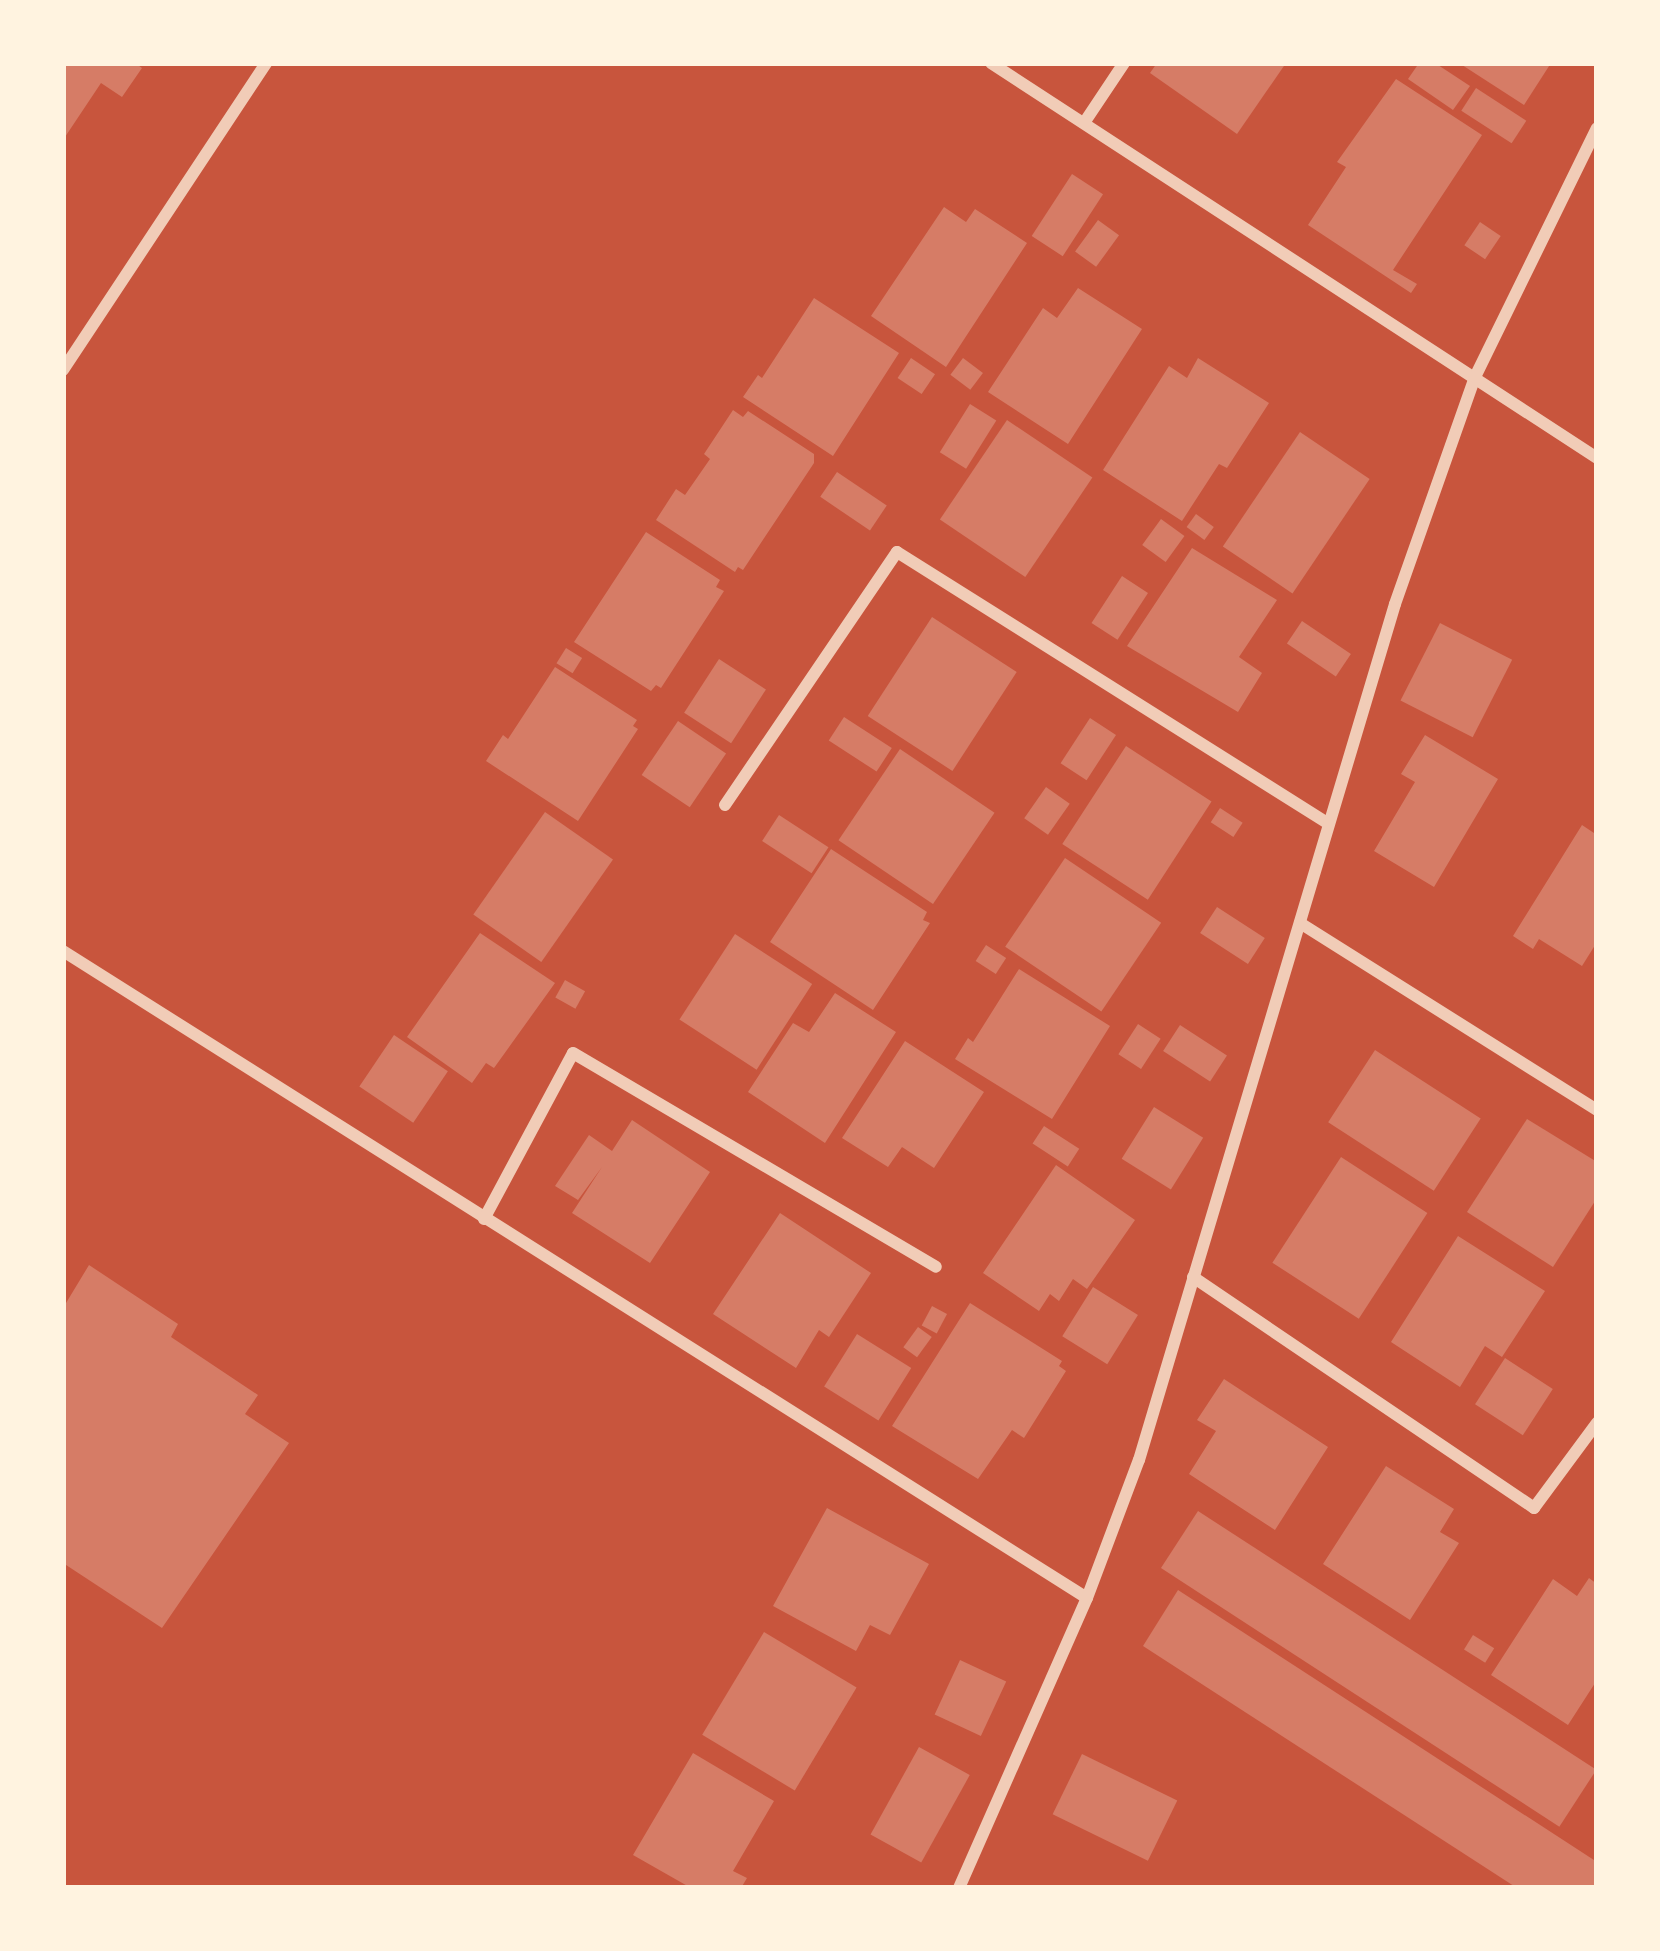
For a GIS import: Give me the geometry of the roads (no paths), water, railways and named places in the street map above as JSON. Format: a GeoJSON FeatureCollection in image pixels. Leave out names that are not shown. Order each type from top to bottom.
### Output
{"type":"FeatureCollection","features":[{"type":"Feature","properties":{"kind":"street"},"geometry":{"type":"LineString","coordinates":[[63,370],[266,63]]}},
{"type":"Feature","properties":{"kind":"street"},"geometry":{"type":"LineString","coordinates":[[991,63],[1597,458]]}},
{"type":"Feature","properties":{"kind":"street"},"geometry":{"type":"LineString","coordinates":[[1084,123],[1124,63]]}},
{"type":"Feature","properties":{"kind":"street"},"geometry":{"type":"LineString","coordinates":[[959,1888],[1087,1598],[1138,1460],[1395,604],[1475,377],[1597,128]]}},
{"type":"Feature","properties":{"kind":"street"},"geometry":{"type":"LineString","coordinates":[[724,805],[897,552],[1329,824]]}},
{"type":"Feature","properties":{"kind":"street"},"geometry":{"type":"LineString","coordinates":[[1300,923],[1597,1110]]}},
{"type":"Feature","properties":{"kind":"street"},"geometry":{"type":"LineString","coordinates":[[63,951],[1087,1598]]}},
{"type":"Feature","properties":{"kind":"street"},"geometry":{"type":"LineString","coordinates":[[484,1220],[573,1053],[936,1267]]}},
{"type":"Feature","properties":{"kind":"street"},"geometry":{"type":"LineString","coordinates":[[1193,1277],[1534,1508],[1597,1423]]}}]}
